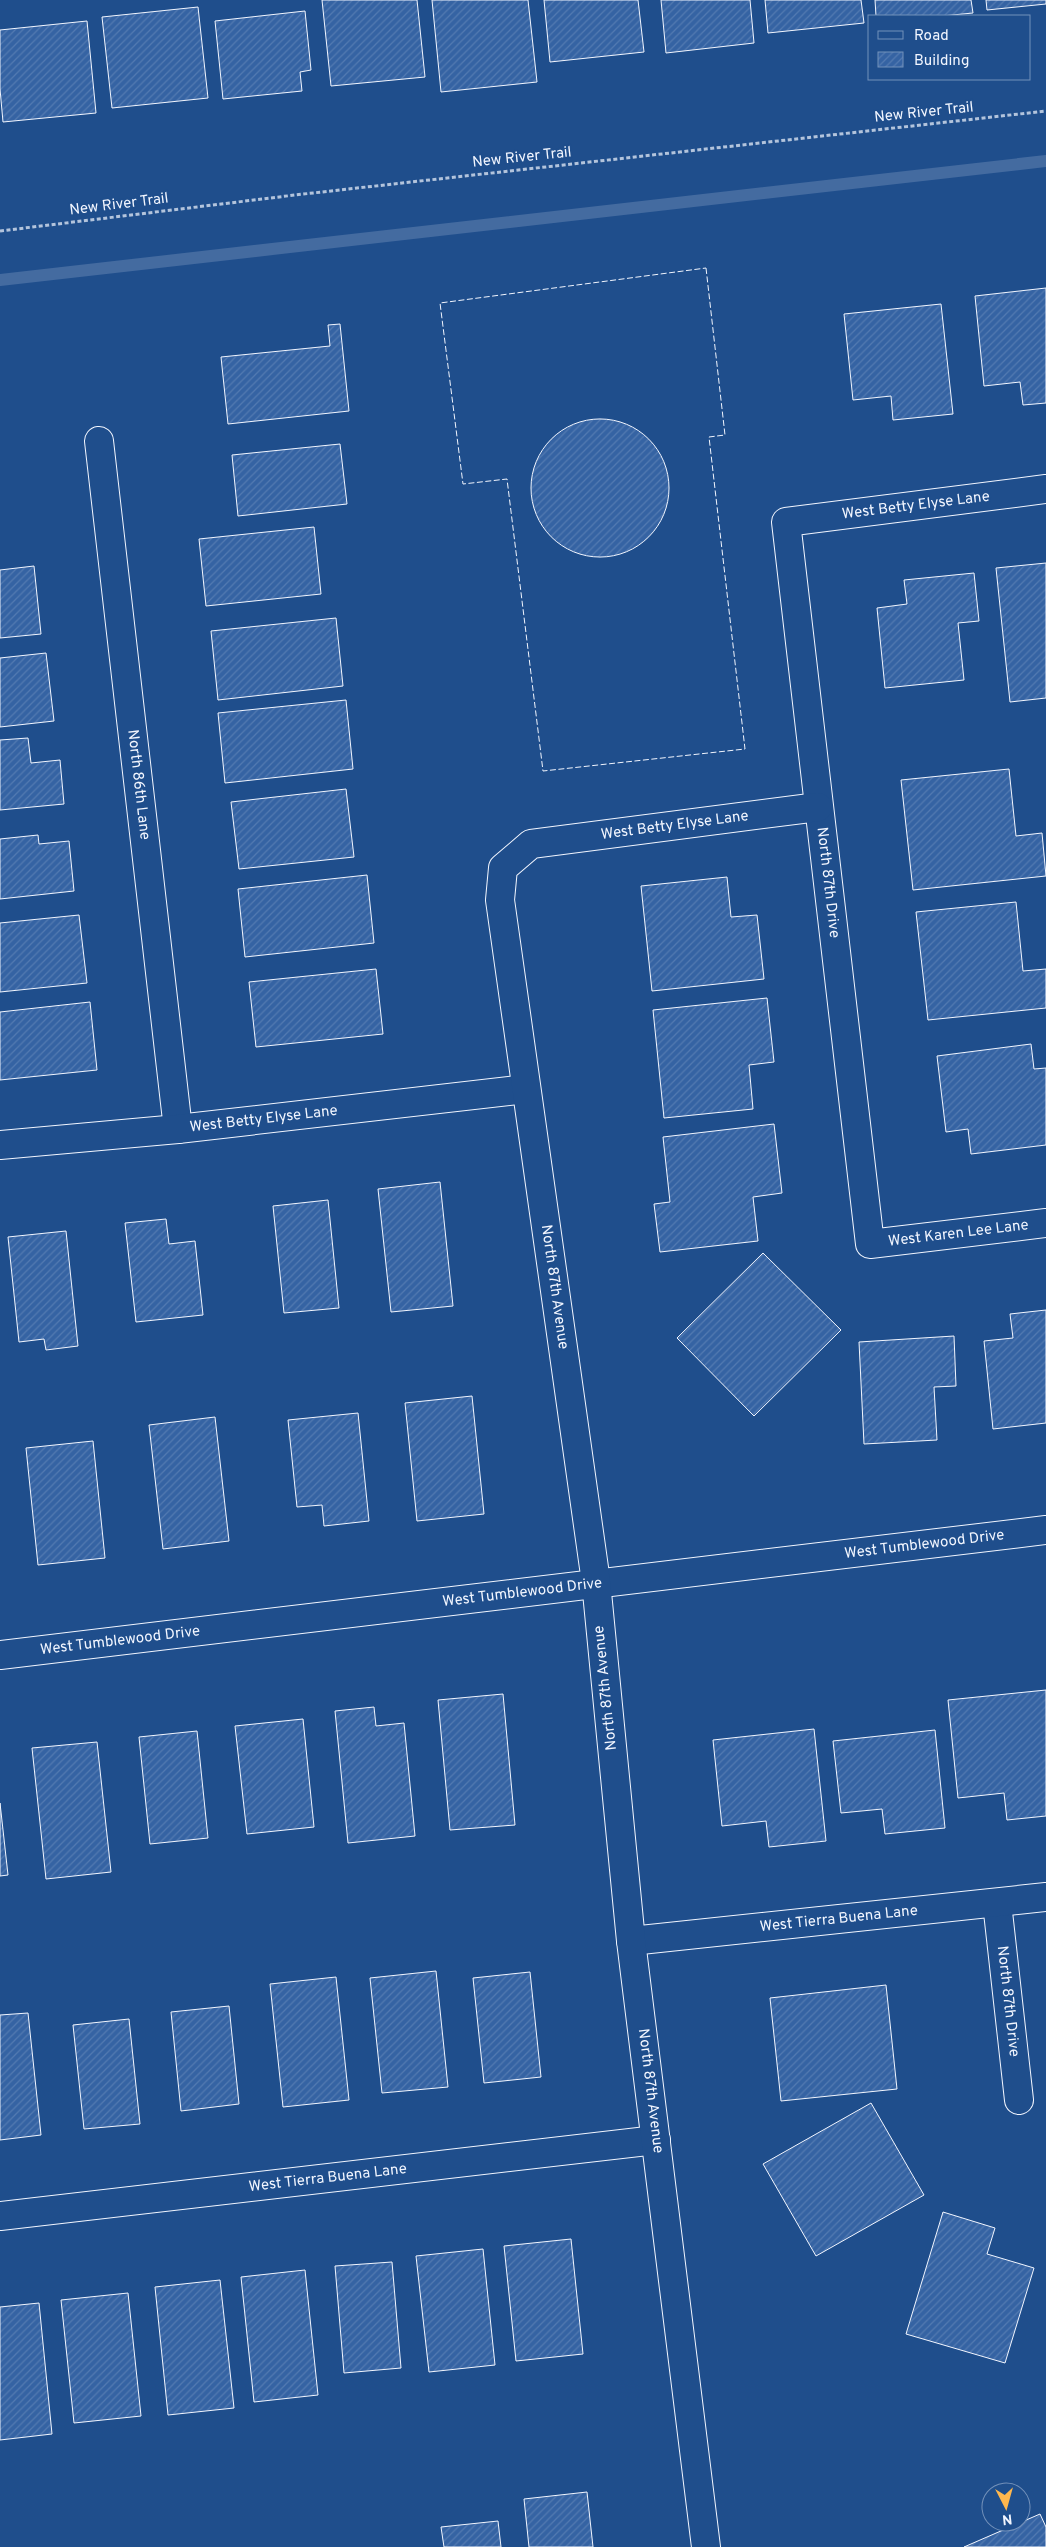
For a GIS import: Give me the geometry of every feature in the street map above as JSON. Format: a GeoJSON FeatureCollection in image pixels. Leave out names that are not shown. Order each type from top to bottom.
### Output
{"type":"FeatureCollection","features":[{"type":"Feature","properties":{"kind":"street","name":"North 86th Lane"},"geometry":{"type":"LineString","coordinates":[[99,441],[178,1128]]}},
{"type":"Feature","properties":{"kind":"street","name":"West Betty Elyse Lane"},"geometry":{"type":"LineString","coordinates":[[786,522],[1046,490]]}},
{"type":"Feature","properties":{"kind":"street","name":"North 87th Drive"},"geometry":{"type":"LineString","coordinates":[[786,522],[870,1244]]}},
{"type":"Feature","properties":{"kind":"street","name":"West Betty Elyse Lane"},"geometry":{"type":"LineString","coordinates":[[531,844],[818,807]]}},
{"type":"Feature","properties":{"kind":"street","name":"North 87th Avenue"},"geometry":{"type":"LineString","coordinates":[[531,844],[503,868],[500,900],[596,1582],[631,1941],[706,2547]]}},
{"type":"Feature","properties":{"kind":"street","name":"West Betty Elyse Lane"},"geometry":{"type":"LineString","coordinates":[[0,1145],[178,1128],[526,1089]]}},
{"type":"Feature","properties":{"kind":"street","name":"West Karen Lee Lane"},"geometry":{"type":"LineString","coordinates":[[870,1244],[1046,1223]]}},
{"type":"Feature","properties":{"kind":"street","name":"West Tumblewood Drive"},"geometry":{"type":"LineString","coordinates":[[0,1655],[596,1582],[1046,1530]]}},
{"type":"Feature","properties":{"kind":"street","name":"West Tierra Buena Lane"},"geometry":{"type":"LineString","coordinates":[[631,1941],[1046,1897]]}},
{"type":"Feature","properties":{"kind":"street","name":"North 87th Drive"},"geometry":{"type":"LineString","coordinates":[[997,1903],[1019,2100]]}},
{"type":"Feature","properties":{"kind":"street","name":"West Tierra Buena Lane"},"geometry":{"type":"LineString","coordinates":[[0,2216],[656,2140]]}},
{"type":"Feature","properties":{"kind":"path","name":"New River Trail"},"geometry":{"type":"LineString","coordinates":[[0,231],[295,195],[1046,111]]}},
{"type":"Feature","properties":{"kind":"building"},"geometry":{"type":"Polygon","coordinates":[[[322,0],[417,0],[425,77],[331,86],[322,0]]]}},
{"type":"Feature","properties":{"kind":"building"},"geometry":{"type":"Polygon","coordinates":[[[432,0],[528,0],[537,82],[441,92],[432,0]]]}},
{"type":"Feature","properties":{"kind":"building"},"geometry":{"type":"Polygon","coordinates":[[[544,0],[638,0],[644,52],[550,62],[544,0]]]}},
{"type":"Feature","properties":{"kind":"building"},"geometry":{"type":"Polygon","coordinates":[[[661,0],[750,0],[754,43],[666,53],[661,0]]]}},
{"type":"Feature","properties":{"kind":"building"},"geometry":{"type":"Polygon","coordinates":[[[765,0],[861,0],[864,23],[768,33],[765,0]]]}},
{"type":"Feature","properties":{"kind":"building"},"geometry":{"type":"Polygon","coordinates":[[[875,0],[971,0],[973,13],[952,15],[876,15],[875,0]]]}},
{"type":"Feature","properties":{"kind":"building"},"geometry":{"type":"Polygon","coordinates":[[[986,0],[1046,0],[1046,4],[987,10],[986,0]]]}},
{"type":"Feature","properties":{"kind":"building"},"geometry":{"type":"Polygon","coordinates":[[[198,7],[208,98],[112,108],[102,17],[198,7]]]}},
{"type":"Feature","properties":{"kind":"building"},"geometry":{"type":"Polygon","coordinates":[[[305,11],[311,70],[300,72],[302,91],[223,99],[215,21],[305,11]]]}},
{"type":"Feature","properties":{"kind":"building"},"geometry":{"type":"Polygon","coordinates":[[[87,21],[96,113],[3,122],[0,89],[0,30],[87,21]]]}},
{"type":"Feature","properties":{"kind":"building"},"geometry":{"type":"Polygon","coordinates":[[[1046,288],[1046,403],[1023,405],[1020,382],[984,386],[975,296],[1046,288]]]}},
{"type":"Feature","properties":{"kind":"building"},"geometry":{"type":"Polygon","coordinates":[[[941,304],[953,414],[893,420],[891,396],[853,400],[844,314],[941,304]]]}},
{"type":"Feature","properties":{"kind":"building"},"geometry":{"type":"Polygon","coordinates":[[[340,324],[349,411],[228,424],[221,357],[330,346],[328,325],[340,324]]]}},
{"type":"Feature","properties":{"kind":"building"},"geometry":{"type":"Polygon","coordinates":[[[600,419],[626,424],[638,430],[649,439],[658,450],[664,462],[669,488],[664,514],[658,526],[649,537],[638,546],[626,552],[600,557],[574,552],[562,546],[551,537],[542,526],[536,514],[531,488],[536,462],[542,450],[551,439],[562,430],[574,424],[600,419]]]}},
{"type":"Feature","properties":{"kind":"building"},"geometry":{"type":"Polygon","coordinates":[[[340,444],[347,504],[238,516],[232,455],[340,444]]]}},
{"type":"Feature","properties":{"kind":"building"},"geometry":{"type":"Polygon","coordinates":[[[314,527],[321,594],[206,606],[199,539],[314,527]]]}},
{"type":"Feature","properties":{"kind":"building"},"geometry":{"type":"Polygon","coordinates":[[[1046,563],[1046,698],[1010,702],[996,568],[1046,563]]]}},
{"type":"Feature","properties":{"kind":"building"},"geometry":{"type":"Polygon","coordinates":[[[34,566],[41,634],[0,638],[0,570],[34,566]]]}},
{"type":"Feature","properties":{"kind":"building"},"geometry":{"type":"Polygon","coordinates":[[[974,573],[979,621],[958,623],[964,680],[885,688],[877,608],[907,604],[904,580],[974,573]]]}},
{"type":"Feature","properties":{"kind":"building"},"geometry":{"type":"Polygon","coordinates":[[[336,618],[343,686],[218,700],[211,631],[336,618]]]}},
{"type":"Feature","properties":{"kind":"building"},"geometry":{"type":"Polygon","coordinates":[[[46,653],[54,721],[0,727],[0,658],[46,653]]]}},
{"type":"Feature","properties":{"kind":"building"},"geometry":{"type":"Polygon","coordinates":[[[346,700],[353,769],[225,783],[218,713],[346,700]]]}},
{"type":"Feature","properties":{"kind":"building"},"geometry":{"type":"Polygon","coordinates":[[[28,738],[31,763],[60,760],[64,804],[0,810],[0,740],[28,738]]]}},
{"type":"Feature","properties":{"kind":"building"},"geometry":{"type":"Polygon","coordinates":[[[1009,769],[1016,836],[1042,833],[1046,876],[913,890],[901,780],[1009,769]]]}},
{"type":"Feature","properties":{"kind":"building"},"geometry":{"type":"Polygon","coordinates":[[[346,789],[354,857],[239,869],[231,802],[346,789]]]}},
{"type":"Feature","properties":{"kind":"building"},"geometry":{"type":"Polygon","coordinates":[[[38,835],[39,844],[69,841],[74,891],[0,899],[0,839],[38,835]]]}},
{"type":"Feature","properties":{"kind":"building"},"geometry":{"type":"Polygon","coordinates":[[[367,875],[374,943],[245,957],[238,889],[367,875]]]}},
{"type":"Feature","properties":{"kind":"building"},"geometry":{"type":"Polygon","coordinates":[[[727,877],[731,917],[757,915],[764,979],[652,991],[641,886],[727,877]]]}},
{"type":"Feature","properties":{"kind":"building"},"geometry":{"type":"Polygon","coordinates":[[[1016,902],[1023,971],[1046,969],[1046,1008],[928,1020],[916,912],[1016,902]]]}},
{"type":"Feature","properties":{"kind":"building"},"geometry":{"type":"Polygon","coordinates":[[[79,915],[87,983],[0,992],[0,923],[79,915]]]}},
{"type":"Feature","properties":{"kind":"building"},"geometry":{"type":"Polygon","coordinates":[[[376,969],[383,1034],[256,1047],[249,982],[376,969]]]}},
{"type":"Feature","properties":{"kind":"building"},"geometry":{"type":"Polygon","coordinates":[[[767,998],[774,1062],[749,1065],[753,1109],[664,1118],[653,1010],[767,998]]]}},
{"type":"Feature","properties":{"kind":"building"},"geometry":{"type":"Polygon","coordinates":[[[90,1002],[97,1070],[0,1080],[0,1012],[90,1002]]]}},
{"type":"Feature","properties":{"kind":"building"},"geometry":{"type":"Polygon","coordinates":[[[1031,1044],[1034,1069],[1046,1068],[1046,1145],[971,1154],[968,1129],[946,1132],[937,1056],[1031,1044]]]}},
{"type":"Feature","properties":{"kind":"building"},"geometry":{"type":"Polygon","coordinates":[[[774,1124],[782,1193],[753,1197],[758,1241],[660,1252],[654,1204],[670,1202],[663,1137],[774,1124]]]}},
{"type":"Feature","properties":{"kind":"building"},"geometry":{"type":"Polygon","coordinates":[[[440,1182],[453,1306],[391,1312],[378,1189],[440,1182]]]}},
{"type":"Feature","properties":{"kind":"building"},"geometry":{"type":"Polygon","coordinates":[[[328,1200],[339,1308],[284,1313],[273,1206],[328,1200]]]}},
{"type":"Feature","properties":{"kind":"building"},"geometry":{"type":"Polygon","coordinates":[[[166,1219],[169,1244],[195,1241],[203,1315],[136,1322],[125,1223],[166,1219]]]}},
{"type":"Feature","properties":{"kind":"building"},"geometry":{"type":"Polygon","coordinates":[[[66,1231],[78,1346],[46,1350],[44,1339],[19,1342],[8,1237],[66,1231]]]}},
{"type":"Feature","properties":{"kind":"building"},"geometry":{"type":"Polygon","coordinates":[[[763,1253],[841,1330],[754,1416],[677,1338],[763,1253]]]}},
{"type":"Feature","properties":{"kind":"building"},"geometry":{"type":"Polygon","coordinates":[[[1046,1310],[1046,1423],[993,1429],[984,1341],[1013,1338],[1010,1314],[1046,1310]]]}},
{"type":"Feature","properties":{"kind":"building"},"geometry":{"type":"Polygon","coordinates":[[[954,1336],[956,1386],[934,1387],[937,1440],[864,1444],[859,1342],[954,1336]]]}},
{"type":"Feature","properties":{"kind":"building"},"geometry":{"type":"Polygon","coordinates":[[[472,1396],[484,1514],[417,1521],[405,1403],[472,1396]]]}},
{"type":"Feature","properties":{"kind":"building"},"geometry":{"type":"Polygon","coordinates":[[[358,1413],[369,1521],[324,1526],[322,1505],[297,1507],[288,1420],[358,1413]]]}},
{"type":"Feature","properties":{"kind":"building"},"geometry":{"type":"Polygon","coordinates":[[[215,1417],[229,1541],[163,1549],[149,1425],[215,1417]]]}},
{"type":"Feature","properties":{"kind":"building"},"geometry":{"type":"Polygon","coordinates":[[[93,1441],[105,1558],[38,1565],[26,1448],[93,1441]]]}},
{"type":"Feature","properties":{"kind":"building"},"geometry":{"type":"Polygon","coordinates":[[[1046,1690],[1046,1816],[1007,1820],[1004,1793],[958,1798],[948,1700],[1046,1690]]]}},
{"type":"Feature","properties":{"kind":"building"},"geometry":{"type":"Polygon","coordinates":[[[503,1694],[515,1825],[450,1830],[438,1700],[503,1694]]]}},
{"type":"Feature","properties":{"kind":"building"},"geometry":{"type":"Polygon","coordinates":[[[374,1707],[376,1726],[404,1723],[415,1836],[348,1843],[335,1711],[374,1707]]]}},
{"type":"Feature","properties":{"kind":"building"},"geometry":{"type":"Polygon","coordinates":[[[303,1719],[314,1827],[247,1834],[235,1726],[303,1719]]]}},
{"type":"Feature","properties":{"kind":"building"},"geometry":{"type":"Polygon","coordinates":[[[814,1729],[826,1841],[769,1847],[766,1821],[722,1826],[713,1740],[814,1729]]]}},
{"type":"Feature","properties":{"kind":"building"},"geometry":{"type":"Polygon","coordinates":[[[935,1730],[945,1828],[885,1834],[882,1809],[841,1813],[833,1741],[935,1730]]]}},
{"type":"Feature","properties":{"kind":"building"},"geometry":{"type":"Polygon","coordinates":[[[197,1731],[208,1838],[150,1844],[139,1737],[197,1731]]]}},
{"type":"Feature","properties":{"kind":"building"},"geometry":{"type":"Polygon","coordinates":[[[97,1742],[111,1872],[46,1879],[32,1748],[97,1742]]]}},
{"type":"Feature","properties":{"kind":"building"},"geometry":{"type":"Polygon","coordinates":[[[0,1803],[8,1875],[0,1876],[0,1803]]]}},
{"type":"Feature","properties":{"kind":"building"},"geometry":{"type":"Polygon","coordinates":[[[436,1971],[448,2087],[382,2093],[370,1978],[436,1971]]]}},
{"type":"Feature","properties":{"kind":"building"},"geometry":{"type":"Polygon","coordinates":[[[530,1972],[541,2077],[484,2083],[473,1978],[530,1972]]]}},
{"type":"Feature","properties":{"kind":"building"},"geometry":{"type":"Polygon","coordinates":[[[336,1977],[349,2100],[283,2107],[270,1984],[336,1977]]]}},
{"type":"Feature","properties":{"kind":"building"},"geometry":{"type":"Polygon","coordinates":[[[886,1985],[897,2089],[781,2101],[770,1998],[886,1985]]]}},
{"type":"Feature","properties":{"kind":"building"},"geometry":{"type":"Polygon","coordinates":[[[229,2006],[239,2104],[181,2111],[171,2012],[229,2006]]]}},
{"type":"Feature","properties":{"kind":"building"},"geometry":{"type":"Polygon","coordinates":[[[28,2013],[41,2135],[0,2140],[0,2015],[28,2013]]]}},
{"type":"Feature","properties":{"kind":"building"},"geometry":{"type":"Polygon","coordinates":[[[129,2019],[140,2124],[84,2129],[73,2025],[129,2019]]]}},
{"type":"Feature","properties":{"kind":"building"},"geometry":{"type":"Polygon","coordinates":[[[871,2103],[924,2195],[816,2256],[763,2164],[871,2103]]]}},
{"type":"Feature","properties":{"kind":"building"},"geometry":{"type":"Polygon","coordinates":[[[943,2212],[995,2228],[987,2254],[1034,2268],[1005,2363],[906,2334],[943,2212]]]}},
{"type":"Feature","properties":{"kind":"building"},"geometry":{"type":"Polygon","coordinates":[[[571,2239],[583,2354],[516,2361],[504,2246],[571,2239]]]}},
{"type":"Feature","properties":{"kind":"building"},"geometry":{"type":"Polygon","coordinates":[[[483,2249],[495,2365],[429,2372],[416,2256],[483,2249]]]}},
{"type":"Feature","properties":{"kind":"building"},"geometry":{"type":"Polygon","coordinates":[[[392,2262],[401,2368],[344,2373],[335,2266],[392,2262]]]}},
{"type":"Feature","properties":{"kind":"building"},"geometry":{"type":"Polygon","coordinates":[[[305,2270],[318,2395],[254,2402],[241,2277],[305,2270]]]}},
{"type":"Feature","properties":{"kind":"building"},"geometry":{"type":"Polygon","coordinates":[[[220,2280],[234,2408],[168,2415],[155,2287],[220,2280]]]}},
{"type":"Feature","properties":{"kind":"building"},"geometry":{"type":"Polygon","coordinates":[[[128,2293],[141,2416],[74,2423],[61,2300],[128,2293]]]}},
{"type":"Feature","properties":{"kind":"building"},"geometry":{"type":"Polygon","coordinates":[[[39,2303],[52,2434],[0,2440],[0,2307],[39,2303]]]}},
{"type":"Feature","properties":{"kind":"building"},"geometry":{"type":"Polygon","coordinates":[[[587,2492],[593,2547],[529,2547],[524,2499],[587,2492]]]}},
{"type":"Feature","properties":{"kind":"building"},"geometry":{"type":"Polygon","coordinates":[[[1040,2514],[1046,2527],[1046,2547],[964,2547],[999,2532],[1031,2532],[1031,2518],[1040,2514]]]}},
{"type":"Feature","properties":{"kind":"building"},"geometry":{"type":"Polygon","coordinates":[[[498,2521],[501,2547],[444,2547],[441,2527],[498,2521]]]}},
{"type":"Feature","properties":{"kind":"waterway"},"geometry":{"type":"LineString","coordinates":[[0,280],[1046,161]]}},
{"type":"Feature","properties":{"kind":"fence"},"geometry":{"type":"LineString","coordinates":[[706,268],[725,435],[709,437],[745,749],[543,771],[507,479],[463,484],[440,303],[706,268]]}}]}
